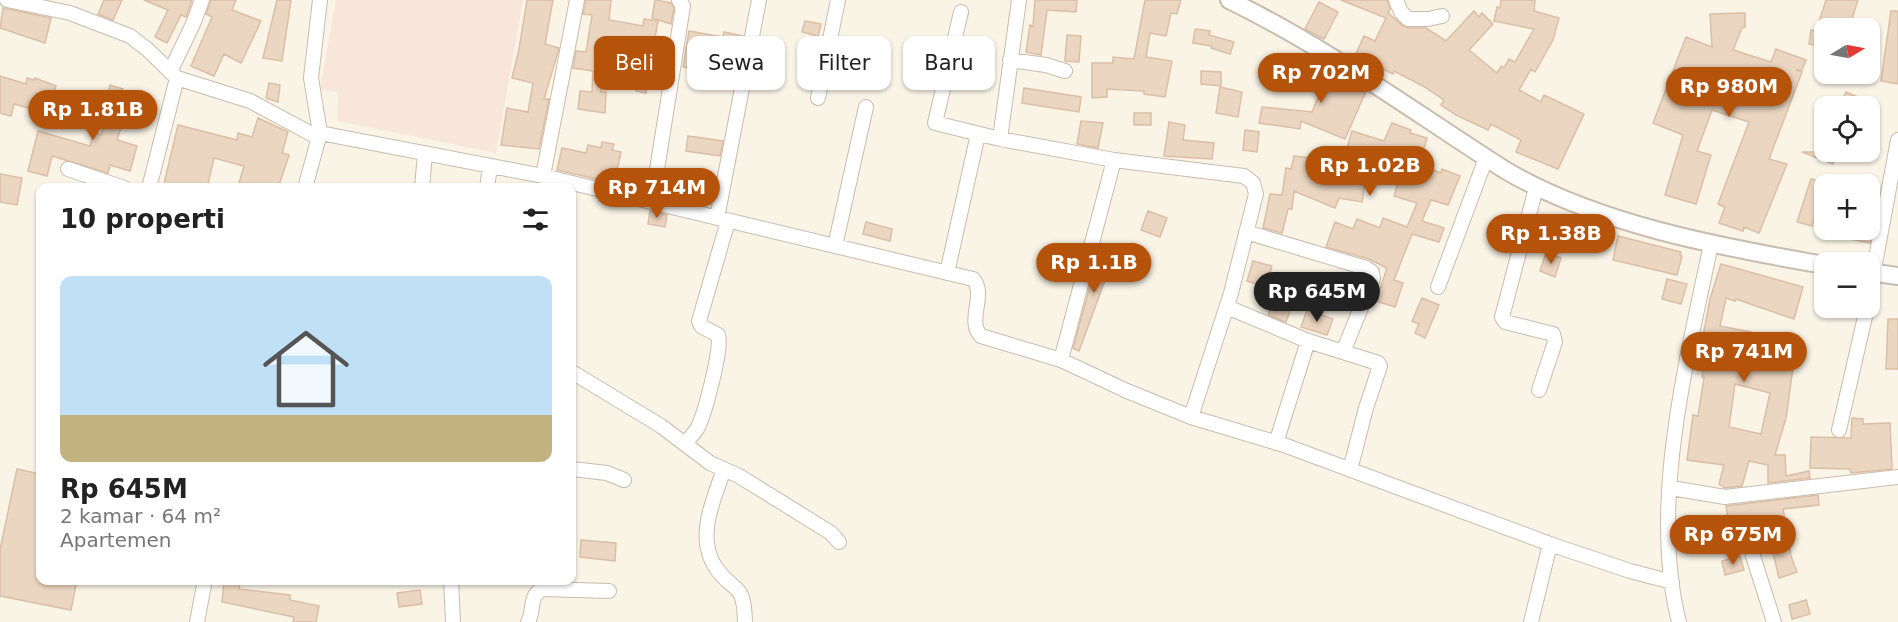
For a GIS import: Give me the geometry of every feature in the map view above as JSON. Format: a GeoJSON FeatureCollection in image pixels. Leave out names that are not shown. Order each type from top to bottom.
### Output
{"type":"FeatureCollection","features":[{"type":"Feature","properties":{"kind":"street"},"geometry":{"type":"LineString","coordinates":[[7,0],[70,14],[130,36],[173,75],[250,101],[320,135],[425,153],[574,183]]}},
{"type":"Feature","properties":{"kind":"street"},"geometry":{"type":"LineString","coordinates":[[70,14],[75,0]]}},
{"type":"Feature","properties":{"kind":"street"},"geometry":{"type":"LineString","coordinates":[[150,183],[173,75],[201,0]]}},
{"type":"Feature","properties":{"kind":"street"},"geometry":{"type":"LineString","coordinates":[[306,183],[320,135],[311,78],[320,0]]}},
{"type":"Feature","properties":{"kind":"street"},"geometry":{"type":"LineString","coordinates":[[543,176],[577,0]]}},
{"type":"Feature","properties":{"kind":"street"},"geometry":{"type":"LineString","coordinates":[[652,201],[683,6],[679,0]]}},
{"type":"Feature","properties":{"kind":"street"},"geometry":{"type":"LineString","coordinates":[[685,444],[697,429],[720,341],[718,335],[701,326],[699,321],[722,219],[759,0]]}},
{"type":"Feature","properties":{"kind":"street"},"geometry":{"type":"LineString","coordinates":[[818,98],[838,0]]}},
{"type":"Feature","properties":{"kind":"street"},"geometry":{"type":"LineString","coordinates":[[1000,139],[1019,0]]}},
{"type":"Feature","properties":{"kind":"street"},"geometry":{"type":"LineString","coordinates":[[1229,0],[1269,19],[1314,46],[1536,188],[1609,215],[1711,243],[1814,263]]}},
{"type":"Feature","properties":{"kind":"street"},"geometry":{"type":"LineString","coordinates":[[1396,0],[1401,12],[1408,19],[1442,16]]}},
{"type":"Feature","properties":{"kind":"street"},"geometry":{"type":"LineString","coordinates":[[961,12],[935,123],[1000,139],[1114,160],[1250,179],[1256,194],[1227,307],[1191,417]]}},
{"type":"Feature","properties":{"kind":"street"},"geometry":{"type":"LineString","coordinates":[[1010,60],[1046,64],[1065,71]]}},
{"type":"Feature","properties":{"kind":"street"},"geometry":{"type":"LineString","coordinates":[[835,246],[866,107]]}},
{"type":"Feature","properties":{"kind":"street"},"geometry":{"type":"LineString","coordinates":[[947,273],[978,134]]}},
{"type":"Feature","properties":{"kind":"street"},"geometry":{"type":"LineString","coordinates":[[1875,252],[1898,141]]}},
{"type":"Feature","properties":{"kind":"street"},"geometry":{"type":"LineString","coordinates":[[422,183],[425,153]]}},
{"type":"Feature","properties":{"kind":"street"},"geometry":{"type":"LineString","coordinates":[[1438,287],[1486,158]]}},
{"type":"Feature","properties":{"kind":"street"},"geometry":{"type":"LineString","coordinates":[[1060,360],[1114,160]]}},
{"type":"Feature","properties":{"kind":"street"},"geometry":{"type":"LineString","coordinates":[[488,183],[490,166]]}},
{"type":"Feature","properties":{"kind":"street"},"geometry":{"type":"LineString","coordinates":[[68,169],[109,183]]}},
{"type":"Feature","properties":{"kind":"street"},"geometry":{"type":"LineString","coordinates":[[576,184],[973,279],[977,284],[976,329],[981,336],[1060,360],[1191,417],[1276,443],[1550,544],[1630,571],[1672,582]]}},
{"type":"Feature","properties":{"kind":"street"},"geometry":{"type":"LineString","coordinates":[[1536,188],[1502,317],[1505,322],[1553,334],[1555,342],[1539,390]]}},
{"type":"Feature","properties":{"kind":"street"},"geometry":{"type":"LineString","coordinates":[[1246,232],[1366,268],[1372,272],[1373,278],[1343,352]]}},
{"type":"Feature","properties":{"kind":"street"},"geometry":{"type":"LineString","coordinates":[[1679,622],[1669,545],[1675,437],[1687,359],[1711,243]]}},
{"type":"Feature","properties":{"kind":"street"},"geometry":{"type":"LineString","coordinates":[[1880,274],[1898,276]]}},
{"type":"Feature","properties":{"kind":"street"},"geometry":{"type":"LineString","coordinates":[[1227,307],[1308,341],[1373,360],[1380,366],[1366,408],[1350,470]]}},
{"type":"Feature","properties":{"kind":"street"},"geometry":{"type":"LineString","coordinates":[[1839,430],[1865,318]]}},
{"type":"Feature","properties":{"kind":"street"},"geometry":{"type":"LineString","coordinates":[[1276,443],[1308,341]]}},
{"type":"Feature","properties":{"kind":"street"},"geometry":{"type":"LineString","coordinates":[[576,374],[661,426],[710,463],[724,469],[831,533],[839,542]]}},
{"type":"Feature","properties":{"kind":"street"},"geometry":{"type":"LineString","coordinates":[[576,469],[607,473],[624,480]]}},
{"type":"Feature","properties":{"kind":"street"},"geometry":{"type":"LineString","coordinates":[[724,469],[708,520],[707,540],[714,566],[741,592],[745,622]]}},
{"type":"Feature","properties":{"kind":"street"},"geometry":{"type":"LineString","coordinates":[[1671,488],[1725,497],[1898,477]]}},
{"type":"Feature","properties":{"kind":"street"},"geometry":{"type":"LineString","coordinates":[[1532,622],[1550,544]]}},
{"type":"Feature","properties":{"kind":"street"},"geometry":{"type":"LineString","coordinates":[[1753,556],[1774,622]]}},
{"type":"Feature","properties":{"kind":"street"},"geometry":{"type":"LineString","coordinates":[[197,622],[204,585]]}},
{"type":"Feature","properties":{"kind":"street"},"geometry":{"type":"LineString","coordinates":[[451,585],[453,622]]}},
{"type":"Feature","properties":{"kind":"street"},"geometry":{"type":"LineString","coordinates":[[528,622],[532,616],[533,596],[536,591],[543,589],[609,591]]}},
{"type":"Feature","properties":{"kind":"shaded area"},"geometry":{"type":"Polygon","coordinates":[[[336,0],[523,0],[496,153],[337,121],[338,92],[320,89],[336,0]]]}},
{"type":"Feature","properties":{"kind":"building"},"geometry":{"type":"Polygon","coordinates":[[[104,0],[122,0],[113,20],[98,14],[104,0]]]}},
{"type":"Feature","properties":{"kind":"building"},"geometry":{"type":"Polygon","coordinates":[[[144,0],[192,0],[186,17],[181,15],[167,43],[155,37],[168,10],[144,0]]]}},
{"type":"Feature","properties":{"kind":"building"},"geometry":{"type":"Polygon","coordinates":[[[211,0],[236,0],[232,10],[261,21],[241,63],[224,54],[214,76],[191,66],[212,17],[206,14],[211,0]]]}},
{"type":"Feature","properties":{"kind":"building"},"geometry":{"type":"Polygon","coordinates":[[[277,0],[291,0],[282,61],[263,58],[277,0]]]}},
{"type":"Feature","properties":{"kind":"building"},"geometry":{"type":"Polygon","coordinates":[[[527,0],[553,0],[545,44],[559,48],[544,99],[549,99],[539,149],[501,145],[507,108],[528,112],[533,83],[512,78],[527,0]]]}},
{"type":"Feature","properties":{"kind":"building"},"geometry":{"type":"Polygon","coordinates":[[[586,0],[611,0],[609,20],[643,26],[644,19],[658,21],[655,36],[594,36],[594,90],[606,92],[605,113],[578,109],[580,91],[592,92],[593,71],[573,68],[576,51],[586,52],[592,15],[583,14],[586,0]]]}},
{"type":"Feature","properties":{"kind":"building"},"geometry":{"type":"Polygon","coordinates":[[[655,0],[671,3],[674,8],[671,24],[652,18],[655,0]]]}},
{"type":"Feature","properties":{"kind":"building"},"geometry":{"type":"Polygon","coordinates":[[[1035,0],[1077,0],[1076,12],[1047,10],[1041,55],[1026,52],[1030,25],[1033,26],[1035,0]]]}},
{"type":"Feature","properties":{"kind":"building"},"geometry":{"type":"Polygon","coordinates":[[[1145,0],[1181,0],[1177,14],[1171,13],[1166,36],[1150,33],[1146,57],[1172,61],[1165,97],[1144,94],[1144,91],[1107,89],[1107,97],[1092,98],[1092,63],[1113,63],[1113,57],[1134,59],[1145,0]]]}},
{"type":"Feature","properties":{"kind":"building"},"geometry":{"type":"Polygon","coordinates":[[[1341,0],[1387,0],[1390,9],[1388,13],[1402,25],[1408,28],[1426,28],[1446,41],[1474,11],[1479,17],[1482,13],[1493,24],[1469,50],[1497,73],[1501,66],[1504,68],[1509,59],[1515,62],[1534,29],[1494,21],[1501,0],[1535,0],[1534,11],[1559,18],[1553,40],[1535,72],[1531,69],[1519,90],[1541,102],[1544,95],[1584,114],[1558,169],[1516,152],[1521,140],[1491,124],[1488,130],[1456,115],[1441,105],[1444,100],[1423,86],[1394,71],[1393,74],[1355,56],[1364,36],[1375,41],[1386,18],[1341,0]]]}},
{"type":"Feature","properties":{"kind":"building"},"geometry":{"type":"Polygon","coordinates":[[[1826,0],[1858,0],[1852,18],[1820,18],[1826,0]]]}},
{"type":"Feature","properties":{"kind":"building"},"geometry":{"type":"Polygon","coordinates":[[[1319,2],[1338,12],[1324,39],[1305,29],[1319,2]]]}},
{"type":"Feature","properties":{"kind":"building"},"geometry":{"type":"Polygon","coordinates":[[[3,8],[51,18],[45,43],[0,28],[3,8]]]}},
{"type":"Feature","properties":{"kind":"building"},"geometry":{"type":"Polygon","coordinates":[[[1891,11],[1898,11],[1898,84],[1881,81],[1891,11]]]}},
{"type":"Feature","properties":{"kind":"building"},"geometry":{"type":"Polygon","coordinates":[[[1745,13],[1745,27],[1742,28],[1733,50],[1771,62],[1776,49],[1806,60],[1802,70],[1796,70],[1802,72],[1769,159],[1787,164],[1759,233],[1744,227],[1743,231],[1719,223],[1725,207],[1718,204],[1749,122],[1712,110],[1697,151],[1711,155],[1696,204],[1665,195],[1683,135],[1653,123],[1686,37],[1712,47],[1710,14],[1745,13]]]}},
{"type":"Feature","properties":{"kind":"building"},"geometry":{"type":"Polygon","coordinates":[[[805,21],[821,24],[818,36],[802,32],[805,21]]]}},
{"type":"Feature","properties":{"kind":"building"},"geometry":{"type":"Polygon","coordinates":[[[1195,29],[1210,31],[1209,35],[1234,42],[1230,54],[1211,48],[1212,46],[1193,43],[1195,29]]]}},
{"type":"Feature","properties":{"kind":"building"},"geometry":{"type":"Polygon","coordinates":[[[1811,30],[1814,30],[1814,45],[1809,44],[1811,30]]]}},
{"type":"Feature","properties":{"kind":"building"},"geometry":{"type":"Polygon","coordinates":[[[689,31],[717,36],[688,36],[689,31]]]}},
{"type":"Feature","properties":{"kind":"building"},"geometry":{"type":"Polygon","coordinates":[[[724,32],[743,36],[723,36],[724,32]]]}},
{"type":"Feature","properties":{"kind":"building"},"geometry":{"type":"Polygon","coordinates":[[[1067,35],[1081,36],[1079,62],[1065,61],[1067,35]]]}},
{"type":"Feature","properties":{"kind":"building"},"geometry":{"type":"Polygon","coordinates":[[[687,43],[687,68],[683,67],[687,43]]]}},
{"type":"Feature","properties":{"kind":"building"},"geometry":{"type":"Polygon","coordinates":[[[1294,67],[1323,75],[1325,68],[1366,91],[1345,139],[1301,121],[1300,129],[1259,123],[1262,107],[1312,112],[1321,90],[1291,81],[1294,67]]]}},
{"type":"Feature","properties":{"kind":"building"},"geometry":{"type":"Polygon","coordinates":[[[1201,71],[1221,72],[1221,86],[1201,84],[1201,71]]]}},
{"type":"Feature","properties":{"kind":"building"},"geometry":{"type":"Polygon","coordinates":[[[0,76],[26,84],[27,78],[34,80],[35,78],[56,86],[48,107],[34,101],[32,109],[14,104],[11,116],[0,113],[0,76]]]}},
{"type":"Feature","properties":{"kind":"building"},"geometry":{"type":"Polygon","coordinates":[[[269,83],[280,85],[278,102],[266,98],[269,83]]]}},
{"type":"Feature","properties":{"kind":"building"},"geometry":{"type":"Polygon","coordinates":[[[110,85],[123,89],[121,97],[147,105],[143,120],[125,115],[117,140],[137,146],[130,171],[110,165],[108,173],[52,156],[47,176],[28,171],[38,131],[90,146],[94,132],[101,135],[109,110],[103,109],[110,85]]]}},
{"type":"Feature","properties":{"kind":"building"},"geometry":{"type":"Polygon","coordinates":[[[1220,87],[1242,92],[1238,117],[1216,113],[1220,87]]]}},
{"type":"Feature","properties":{"kind":"building"},"geometry":{"type":"Polygon","coordinates":[[[1024,88],[1081,97],[1079,112],[1022,103],[1024,88]]]}},
{"type":"Feature","properties":{"kind":"building"},"geometry":{"type":"Polygon","coordinates":[[[1134,113],[1151,113],[1151,125],[1134,125],[1134,113]]]}},
{"type":"Feature","properties":{"kind":"building"},"geometry":{"type":"Polygon","coordinates":[[[258,118],[288,132],[282,153],[289,155],[280,183],[239,183],[244,166],[214,158],[208,183],[164,183],[178,125],[237,140],[238,133],[252,137],[258,118]]]}},
{"type":"Feature","properties":{"kind":"building"},"geometry":{"type":"Polygon","coordinates":[[[1081,121],[1103,123],[1098,148],[1077,144],[1081,121]]]}},
{"type":"Feature","properties":{"kind":"building"},"geometry":{"type":"Polygon","coordinates":[[[1169,122],[1185,125],[1183,140],[1214,143],[1212,159],[1164,156],[1169,122]]]}},
{"type":"Feature","properties":{"kind":"building"},"geometry":{"type":"Polygon","coordinates":[[[1392,123],[1411,130],[1410,133],[1427,138],[1419,165],[1441,173],[1442,169],[1460,176],[1448,205],[1431,200],[1422,221],[1444,228],[1439,242],[1412,234],[1394,280],[1403,283],[1395,307],[1376,301],[1387,268],[1369,259],[1326,247],[1335,222],[1353,229],[1357,219],[1380,228],[1383,218],[1407,227],[1417,203],[1394,196],[1398,183],[1366,176],[1362,202],[1339,198],[1335,208],[1294,191],[1292,209],[1288,209],[1282,233],[1263,228],[1270,194],[1282,195],[1286,168],[1291,169],[1294,156],[1343,162],[1352,131],[1384,141],[1392,123]]]}},
{"type":"Feature","properties":{"kind":"building"},"geometry":{"type":"Polygon","coordinates":[[[1245,130],[1259,132],[1257,152],[1243,150],[1245,130]]]}},
{"type":"Feature","properties":{"kind":"building"},"geometry":{"type":"Polygon","coordinates":[[[688,136],[723,141],[720,156],[686,151],[688,136]]]}},
{"type":"Feature","properties":{"kind":"building"},"geometry":{"type":"Polygon","coordinates":[[[602,142],[614,144],[612,150],[621,152],[614,183],[557,170],[562,148],[586,153],[588,145],[601,148],[602,142]]]}},
{"type":"Feature","properties":{"kind":"building"},"geometry":{"type":"Polygon","coordinates":[[[1802,152],[1814,152],[1814,157],[1802,152]]]}},
{"type":"Feature","properties":{"kind":"building"},"geometry":{"type":"Polygon","coordinates":[[[691,173],[703,176],[698,204],[686,201],[691,173]]]}},
{"type":"Feature","properties":{"kind":"building"},"geometry":{"type":"Polygon","coordinates":[[[0,174],[22,178],[17,205],[0,202],[0,174]]]}},
{"type":"Feature","properties":{"kind":"building"},"geometry":{"type":"Polygon","coordinates":[[[1811,179],[1814,180],[1812,226],[1797,222],[1811,179]]]}},
{"type":"Feature","properties":{"kind":"building"},"geometry":{"type":"Polygon","coordinates":[[[650,211],[667,215],[665,227],[648,224],[650,211]]]}},
{"type":"Feature","properties":{"kind":"building"},"geometry":{"type":"Polygon","coordinates":[[[1148,211],[1167,218],[1160,237],[1141,230],[1148,211]]]}},
{"type":"Feature","properties":{"kind":"building"},"geometry":{"type":"Polygon","coordinates":[[[866,222],[892,229],[890,241],[863,234],[866,222]]]}},
{"type":"Feature","properties":{"kind":"building"},"geometry":{"type":"Polygon","coordinates":[[[1618,236],[1681,252],[1677,275],[1613,260],[1618,236]]]}},
{"type":"Feature","properties":{"kind":"building"},"geometry":{"type":"Polygon","coordinates":[[[1855,240],[1871,240],[1870,243],[1855,240]]]}},
{"type":"Feature","properties":{"kind":"building"},"geometry":{"type":"Polygon","coordinates":[[[1103,248],[1115,253],[1079,351],[1073,348],[1093,275],[1103,248]]]}},
{"type":"Feature","properties":{"kind":"building"},"geometry":{"type":"Polygon","coordinates":[[[1546,253],[1561,258],[1555,277],[1540,271],[1546,253]]]}},
{"type":"Feature","properties":{"kind":"building"},"geometry":{"type":"Polygon","coordinates":[[[1253,261],[1272,266],[1266,287],[1247,281],[1253,261]]]}},
{"type":"Feature","properties":{"kind":"building"},"geometry":{"type":"Polygon","coordinates":[[[1721,264],[1803,287],[1794,319],[1736,299],[1735,301],[1726,298],[1720,326],[1751,332],[1749,343],[1795,353],[1786,418],[1775,455],[1785,455],[1786,476],[1809,471],[1810,478],[1768,483],[1768,465],[1749,461],[1742,486],[1725,488],[1719,484],[1724,465],[1687,460],[1693,415],[1698,416],[1704,378],[1702,377],[1706,353],[1700,352],[1710,299],[1721,264]],[[1735,384],[1729,427],[1761,434],[1770,393],[1735,384]]]}},
{"type":"Feature","properties":{"kind":"building"},"geometry":{"type":"Polygon","coordinates":[[[1667,279],[1687,284],[1681,304],[1662,299],[1667,279]]]}},
{"type":"Feature","properties":{"kind":"building"},"geometry":{"type":"Polygon","coordinates":[[[1422,298],[1439,305],[1425,338],[1415,333],[1419,324],[1412,321],[1422,298]]]}},
{"type":"Feature","properties":{"kind":"building"},"geometry":{"type":"Polygon","coordinates":[[[1272,305],[1290,311],[1286,322],[1268,315],[1272,305]]]}},
{"type":"Feature","properties":{"kind":"building"},"geometry":{"type":"Polygon","coordinates":[[[1307,310],[1333,319],[1327,335],[1301,327],[1307,310]]]}},
{"type":"Feature","properties":{"kind":"building"},"geometry":{"type":"Polygon","coordinates":[[[1888,319],[1898,319],[1898,369],[1886,369],[1888,319]]]}},
{"type":"Feature","properties":{"kind":"building"},"geometry":{"type":"Polygon","coordinates":[[[1852,418],[1863,419],[1863,424],[1890,423],[1892,469],[1851,473],[1850,469],[1810,468],[1811,437],[1851,438],[1852,418]]]}},
{"type":"Feature","properties":{"kind":"building"},"geometry":{"type":"Polygon","coordinates":[[[17,469],[36,473],[36,585],[76,585],[71,610],[0,596],[0,550],[17,469]]]}},
{"type":"Feature","properties":{"kind":"building"},"geometry":{"type":"Polygon","coordinates":[[[1818,495],[1819,505],[1783,509],[1791,556],[1797,572],[1779,578],[1766,524],[1758,525],[1758,522],[1732,525],[1730,532],[1726,506],[1818,495]]]}},
{"type":"Feature","properties":{"kind":"building"},"geometry":{"type":"Polygon","coordinates":[[[581,540],[616,543],[615,561],[580,557],[581,540]]]}},
{"type":"Feature","properties":{"kind":"building"},"geometry":{"type":"Polygon","coordinates":[[[1740,556],[1744,570],[1725,575],[1722,561],[1740,556]]]}},
{"type":"Feature","properties":{"kind":"building"},"geometry":{"type":"Polygon","coordinates":[[[224,585],[240,585],[239,589],[290,595],[290,600],[319,606],[316,622],[293,622],[294,617],[222,602],[224,585]]]}},
{"type":"Feature","properties":{"kind":"building"},"geometry":{"type":"Polygon","coordinates":[[[420,590],[422,604],[399,607],[397,593],[420,590]]]}},
{"type":"Feature","properties":{"kind":"building"},"geometry":{"type":"Polygon","coordinates":[[[1806,600],[1810,614],[1792,619],[1789,605],[1806,600]]]}}]}
